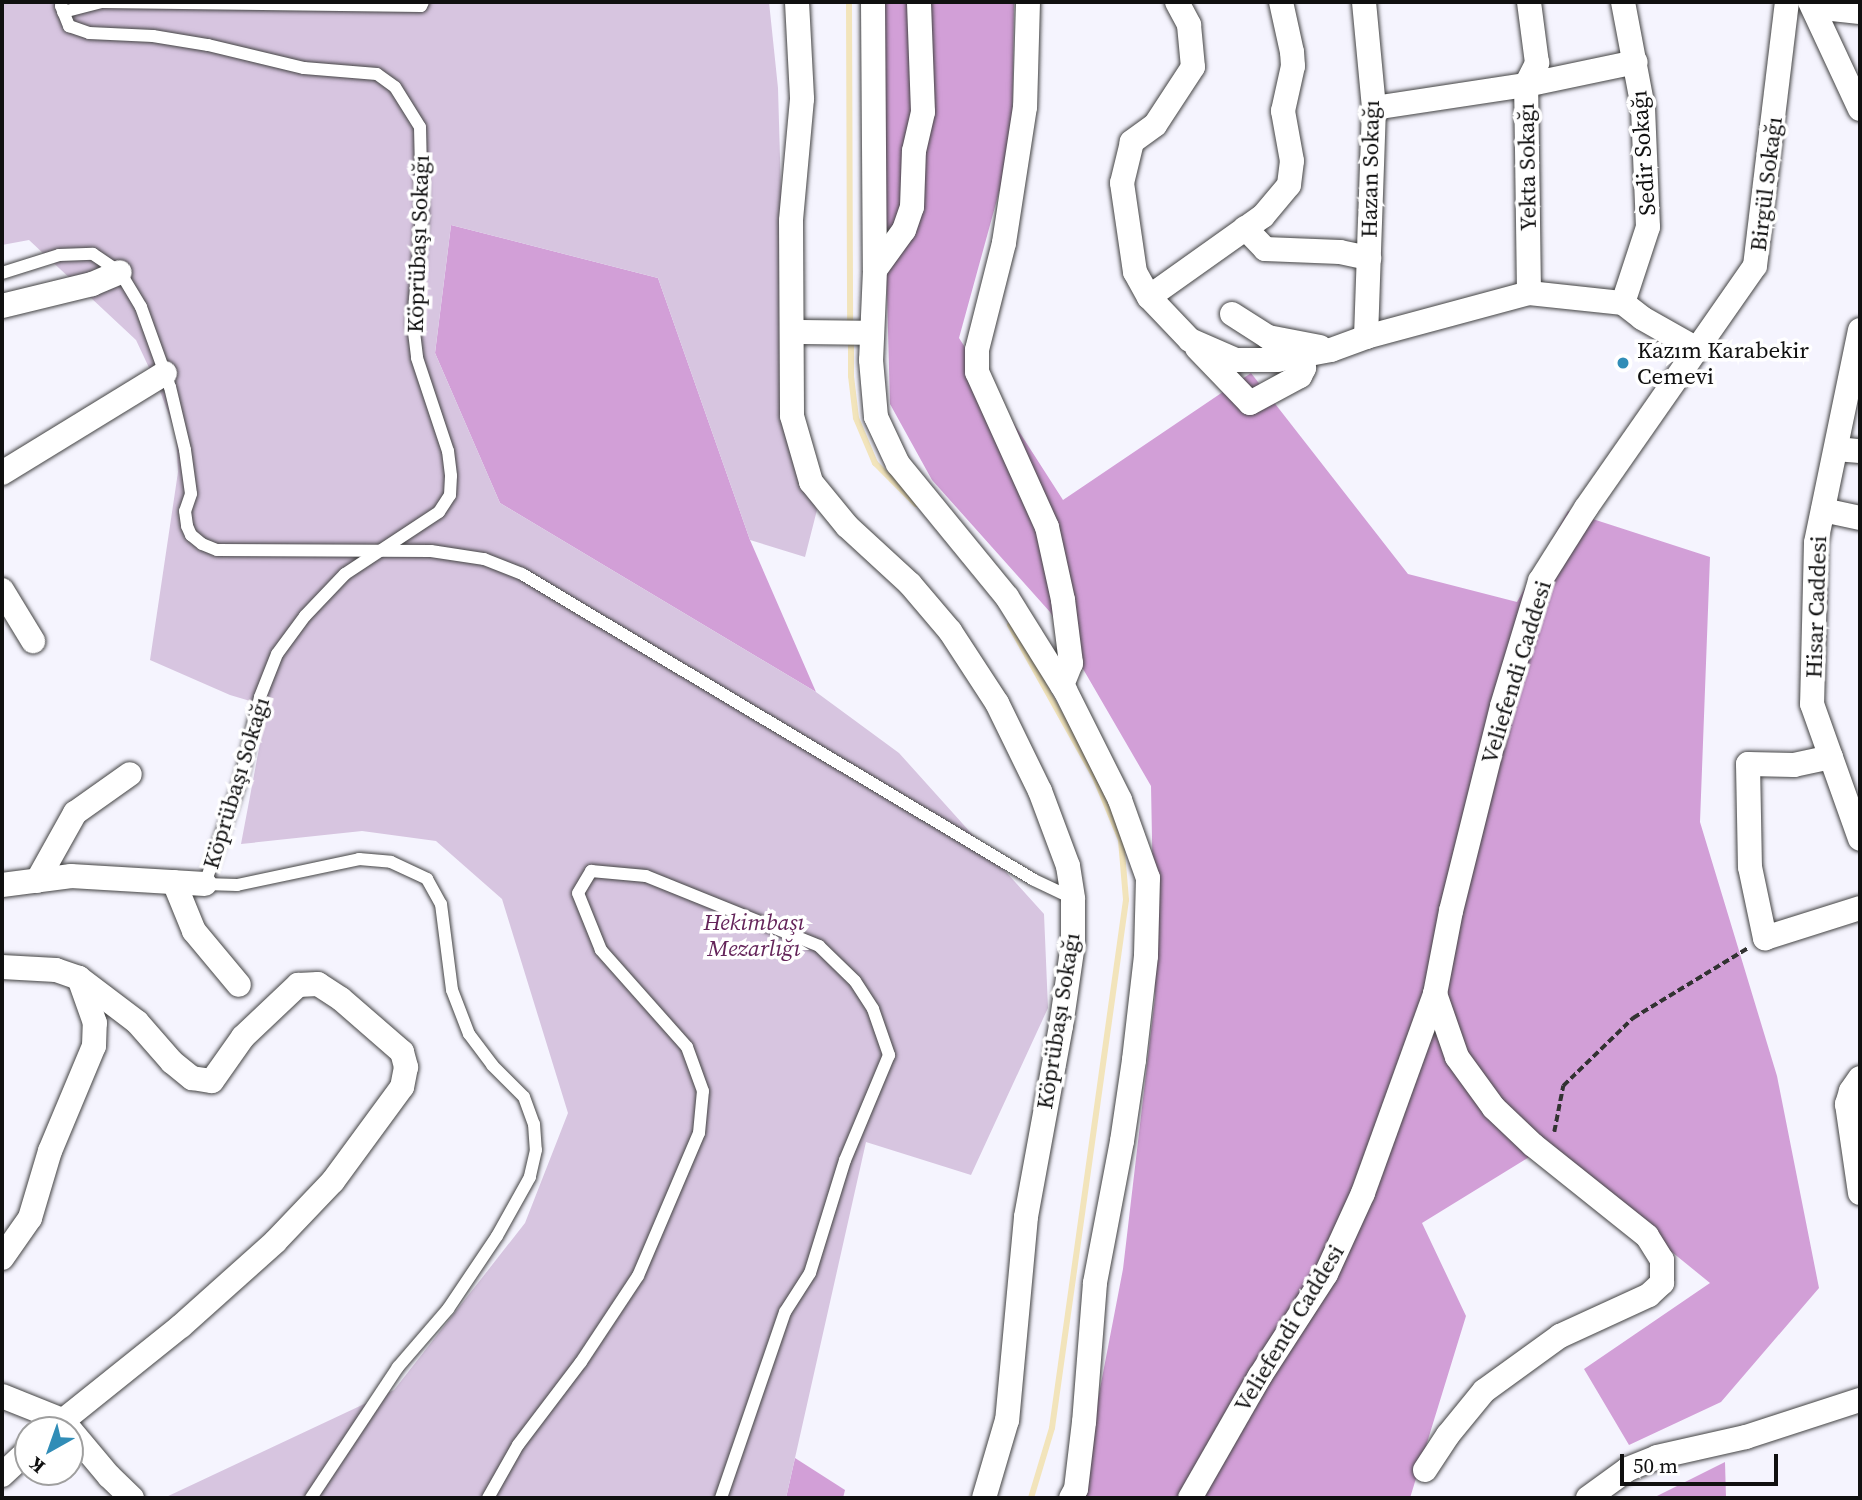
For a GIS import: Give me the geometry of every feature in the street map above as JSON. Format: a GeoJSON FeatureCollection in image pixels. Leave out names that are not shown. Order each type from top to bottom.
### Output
{"type":"FeatureCollection","features":[{"type":"Feature","properties":{"kind":"street","name":"Köprübaşı Sokağı"},"geometry":{"type":"LineString","coordinates":[[797,2],[802,99],[791,221],[802,332],[793,416],[811,482],[847,526],[910,584],[950,631],[997,704],[1040,791],[1069,866],[1073,899],[1073,944],[1026,1217],[1007,1420],[984,1498]]}},
{"type":"Feature","properties":{"kind":"street"},"geometry":{"type":"LineString","coordinates":[[873,2],[874,270],[865,333],[871,359],[876,417],[898,464],[1007,597],[1062,685],[1120,800],[1148,878],[1146,956],[1134,1060],[1122,1141],[1095,1283],[1084,1422],[1076,1489],[1071,1498]]}},
{"type":"Feature","properties":{"kind":"street"},"geometry":{"type":"LineString","coordinates":[[874,270],[904,230],[912,207],[914,151],[923,112],[919,2]]}},
{"type":"Feature","properties":{"kind":"street"},"geometry":{"type":"LineString","coordinates":[[1028,2],[1025,107],[1004,243],[977,350],[977,372],[1047,527],[1063,600],[1071,663],[1062,685]]}},
{"type":"Feature","properties":{"kind":"street"},"geometry":{"type":"LineString","coordinates":[[1177,2],[1189,25],[1193,67],[1155,125],[1132,142],[1122,183],[1135,272],[1149,298],[1250,404],[1300,376],[1304,368],[1299,356]]}},
{"type":"Feature","properties":{"kind":"street"},"geometry":{"type":"LineString","coordinates":[[1149,298],[1263,216],[1289,185],[1292,161],[1283,111],[1293,66],[1293,52],[1281,2]]}},
{"type":"Feature","properties":{"kind":"street","name":"Hazan Sokağı"},"geometry":{"type":"LineString","coordinates":[[1364,2],[1374,108],[1366,337]]}},
{"type":"Feature","properties":{"kind":"street","name":"Yekta Sokağı"},"geometry":{"type":"LineString","coordinates":[[1529,293],[1526,85],[1537,63],[1530,2]]}},
{"type":"Feature","properties":{"kind":"street","name":"Sedir Sokağı"},"geometry":{"type":"LineString","coordinates":[[1623,2],[1643,108],[1648,227],[1623,303]]}},
{"type":"Feature","properties":{"kind":"street","name":"Birgül Sokağı"},"geometry":{"type":"LineString","coordinates":[[1696,349],[1755,266],[1787,2]]}},
{"type":"Feature","properties":{"kind":"street"},"geometry":{"type":"LineString","coordinates":[[1812,4],[1860,12]]}},
{"type":"Feature","properties":{"kind":"street"},"geometry":{"type":"LineString","coordinates":[[1812,4],[1860,109]]}},
{"type":"Feature","properties":{"kind":"street"},"geometry":{"type":"LineString","coordinates":[[1374,108],[1526,85],[1636,62]]}},
{"type":"Feature","properties":{"kind":"street"},"geometry":{"type":"LineString","coordinates":[[1245,229],[1265,249],[1340,252],[1369,258]]}},
{"type":"Feature","properties":{"kind":"street"},"geometry":{"type":"LineString","coordinates":[[2,306],[92,285],[120,272]]}},
{"type":"Feature","properties":{"kind":"street"},"geometry":{"type":"LineString","coordinates":[[1190,340],[1236,360],[1277,360],[1331,350],[1366,337],[1529,293],[1623,303],[1642,318],[1696,349]]}},
{"type":"Feature","properties":{"kind":"street"},"geometry":{"type":"LineString","coordinates":[[1232,314],[1268,337],[1331,350]]}},
{"type":"Feature","properties":{"kind":"street","name":"Hisar Caddesi"},"geometry":{"type":"LineString","coordinates":[[1860,330],[1816,542],[1812,704],[1860,839]]}},
{"type":"Feature","properties":{"kind":"street"},"geometry":{"type":"LineString","coordinates":[[802,332],[865,333]]}},
{"type":"Feature","properties":{"kind":"street","name":"Veliefendi Caddesi"},"geometry":{"type":"LineString","coordinates":[[1191,1498],[1260,1376],[1325,1274],[1363,1193],[1435,995],[1451,911],[1502,706],[1540,581],[1586,508],[1696,349]]}},
{"type":"Feature","properties":{"kind":"street"},"geometry":{"type":"LineString","coordinates":[[2,473],[164,373]]}},
{"type":"Feature","properties":{"kind":"street"},"geometry":{"type":"LineString","coordinates":[[1836,449],[1860,451]]}},
{"type":"Feature","properties":{"kind":"street"},"geometry":{"type":"LineString","coordinates":[[1823,510],[1860,518]]}},
{"type":"Feature","properties":{"kind":"street"},"geometry":{"type":"LineString","coordinates":[[2,590],[33,641]]}},
{"type":"Feature","properties":{"kind":"street"},"geometry":{"type":"LineString","coordinates":[[1831,757],[1794,765],[1748,764],[1750,867],[1765,938],[1860,908]]}},
{"type":"Feature","properties":{"kind":"street"},"geometry":{"type":"LineString","coordinates":[[37,881],[75,813],[130,774]]}},
{"type":"Feature","properties":{"kind":"street"},"geometry":{"type":"LineString","coordinates":[[2,885],[71,876],[205,884]]}},
{"type":"Feature","properties":{"kind":"street"},"geometry":{"type":"LineString","coordinates":[[174,882],[194,931],[239,985]]}},
{"type":"Feature","properties":{"kind":"street"},"geometry":{"type":"LineString","coordinates":[[2,967],[56,970],[79,978],[137,1022],[172,1062],[191,1078],[212,1081],[243,1037],[298,985],[318,985],[341,999],[402,1052],[406,1067],[402,1087],[333,1181],[275,1242],[181,1326],[68,1416]]}},
{"type":"Feature","properties":{"kind":"street"},"geometry":{"type":"LineString","coordinates":[[2,1258],[30,1218],[50,1151],[94,1046],[94,1023],[79,978]]}},
{"type":"Feature","properties":{"kind":"street"},"geometry":{"type":"LineString","coordinates":[[1425,1470],[1448,1435],[1484,1391],[1560,1336],[1649,1295],[1662,1283],[1662,1260],[1647,1236],[1549,1157],[1494,1108],[1457,1057],[1435,995]]}},
{"type":"Feature","properties":{"kind":"street"},"geometry":{"type":"LineString","coordinates":[[1860,1078],[1851,1091],[1847,1104],[1860,1193]]}},
{"type":"Feature","properties":{"kind":"street"},"geometry":{"type":"LineString","coordinates":[[2,1396],[40,1416]]}},
{"type":"Feature","properties":{"kind":"street"},"geometry":{"type":"LineString","coordinates":[[1588,1498],[1628,1469],[1657,1457],[1746,1437],[1860,1400]]}},
{"type":"Feature","properties":{"kind":"street"},"geometry":{"type":"LineString","coordinates":[[84,1451],[132,1498]]}},
{"type":"Feature","properties":{"kind":"lane"},"geometry":{"type":"LineString","coordinates":[[63,7],[103,2],[421,6],[424,2]]}},
{"type":"Feature","properties":{"kind":"lane","name":"Köprübaşı Sokağı"},"geometry":{"type":"LineString","coordinates":[[63,7],[69,26],[89,33],[153,36],[208,45],[304,68],[377,74],[395,87],[409,105],[420,127],[422,214],[412,324],[417,358],[447,451],[451,476],[450,495],[439,512],[345,575],[305,616],[277,654],[260,697],[242,778],[205,884]]}},
{"type":"Feature","properties":{"kind":"lane"},"geometry":{"type":"LineString","coordinates":[[2,273],[59,255],[93,254],[120,272],[141,307],[164,373],[185,450],[191,494],[185,510],[191,535],[202,544],[217,550],[432,551],[484,559],[522,574],[1022,873],[1073,899]]}},
{"type":"Feature","properties":{"kind":"lane"},"geometry":{"type":"LineString","coordinates":[[205,884],[237,885],[359,859],[391,862],[427,879],[441,905],[452,990],[469,1034],[492,1065],[524,1097],[534,1124],[536,1150],[530,1177],[497,1236],[448,1309],[398,1367],[310,1498]]}},
{"type":"Feature","properties":{"kind":"lane"},"geometry":{"type":"LineString","coordinates":[[488,1498],[518,1445],[581,1362],[638,1276],[699,1133],[703,1091],[687,1047],[601,950],[578,893],[591,871],[646,876],[819,946],[855,981],[873,1009],[889,1055],[845,1160],[810,1273],[780,1324],[721,1498]]}},
{"type":"Feature","properties":{"kind":"path"},"geometry":{"type":"LineString","coordinates":[[1549,1157],[1563,1087],[1633,1018],[1765,938]]}},
{"type":"Feature","properties":{"kind":"shaded area"},"geometry":{"type":"Polygon","coordinates":[[[879,2],[1014,2],[1012,145],[959,338],[1063,500],[1251,373],[1408,574],[1517,602],[1568,511],[1710,557],[1700,822],[1777,1076],[1819,1288],[1721,1402],[1629,1445],[1584,1369],[1710,1283],[1544,1148],[1422,1223],[1466,1316],[1410,1498],[1079,1498],[1123,1269],[1155,997],[1151,786],[1050,612],[932,480],[890,404],[879,2]]]}},
{"type":"Feature","properties":{"kind":"shaded area"},"geometry":{"type":"Polygon","coordinates":[[[451,225],[658,278],[750,540],[816,692],[500,503],[435,353],[451,225]]]}},
{"type":"Feature","properties":{"kind":"shaded area"},"geometry":{"type":"Polygon","coordinates":[[[795,1458],[845,1490],[843,1498],[786,1498],[795,1458]]]}},
{"type":"Feature","properties":{"kind":"shaded area"},"geometry":{"type":"Polygon","coordinates":[[[1725,1462],[1726,1498],[1653,1498],[1725,1462]]]}},
{"type":"Feature","properties":{"kind":"green space","name":"Hekimbaşı Mezarlığı"},"geometry":{"type":"Polygon","coordinates":[[[2,2],[769,2],[778,88],[787,401],[798,464],[817,510],[805,557],[750,540],[658,278],[451,225],[435,353],[500,503],[816,692],[899,753],[1044,914],[1048,1008],[971,1175],[866,1142],[786,1498],[164,1498],[394,1390],[525,1223],[568,1113],[502,899],[436,841],[362,831],[241,844],[267,706],[230,695],[150,660],[178,472],[176,434],[160,391],[136,340],[29,240],[2,245],[2,2]]]}},
{"type":"Feature","properties":{"kind":"waterway"},"geometry":{"type":"LineString","coordinates":[[849,2],[850,329]]}},
{"type":"Feature","properties":{"kind":"waterway"},"geometry":{"type":"LineString","coordinates":[[851,340],[851,376],[856,418],[875,463],[916,504]]}},
{"type":"Feature","properties":{"kind":"waterway"},"geometry":{"type":"LineString","coordinates":[[1010,625],[1095,777],[1121,840],[1126,900],[1052,1428],[1031,1498]]}},
{"type":"Feature","properties":{"kind":"place","name":"Kazım Karabekir Cemevi"},"geometry":{"type":"Point","coordinates":[1623,363]}}]}
